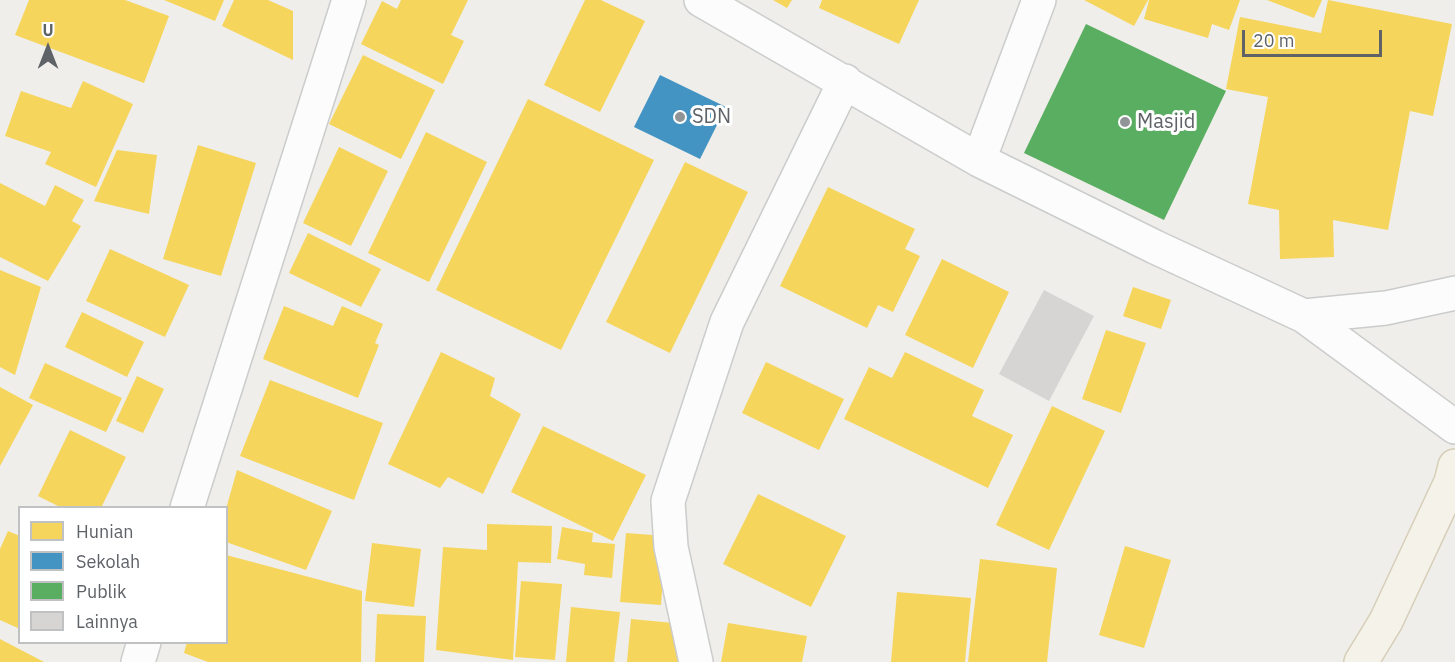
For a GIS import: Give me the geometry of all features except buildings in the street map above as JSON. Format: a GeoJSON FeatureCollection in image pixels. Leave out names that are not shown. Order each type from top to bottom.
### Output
{"type":"FeatureCollection","features":[{"type":"Feature","properties":{"kind":"main road"},"geometry":{"type":"LineString","coordinates":[[1361,662],[1386,621],[1454,478]]}},
{"type":"Feature","properties":{"kind":"street"},"geometry":{"type":"LineString","coordinates":[[187,506],[349,0]]}},
{"type":"Feature","properties":{"kind":"street"},"geometry":{"type":"LineString","coordinates":[[701,0],[979,160],[1155,247],[1304,315],[1455,427]]}},
{"type":"Feature","properties":{"kind":"street"},"geometry":{"type":"LineString","coordinates":[[979,160],[1039,0]]}},
{"type":"Feature","properties":{"kind":"street"},"geometry":{"type":"LineString","coordinates":[[696,662],[671,548],[668,501],[727,322],[845,81]]}},
{"type":"Feature","properties":{"kind":"street"},"geometry":{"type":"LineString","coordinates":[[1304,315],[1386,308],[1455,293]]}},
{"type":"Feature","properties":{"kind":"street"},"geometry":{"type":"LineString","coordinates":[[138,662],[143,644]]}},
{"type":"Feature","properties":{"kind":"place","name":"SDN"},"geometry":{"type":"Point","coordinates":[680,117]}},
{"type":"Feature","properties":{"kind":"place","name":"Masjid"},"geometry":{"type":"Point","coordinates":[1125,122]}}]}
